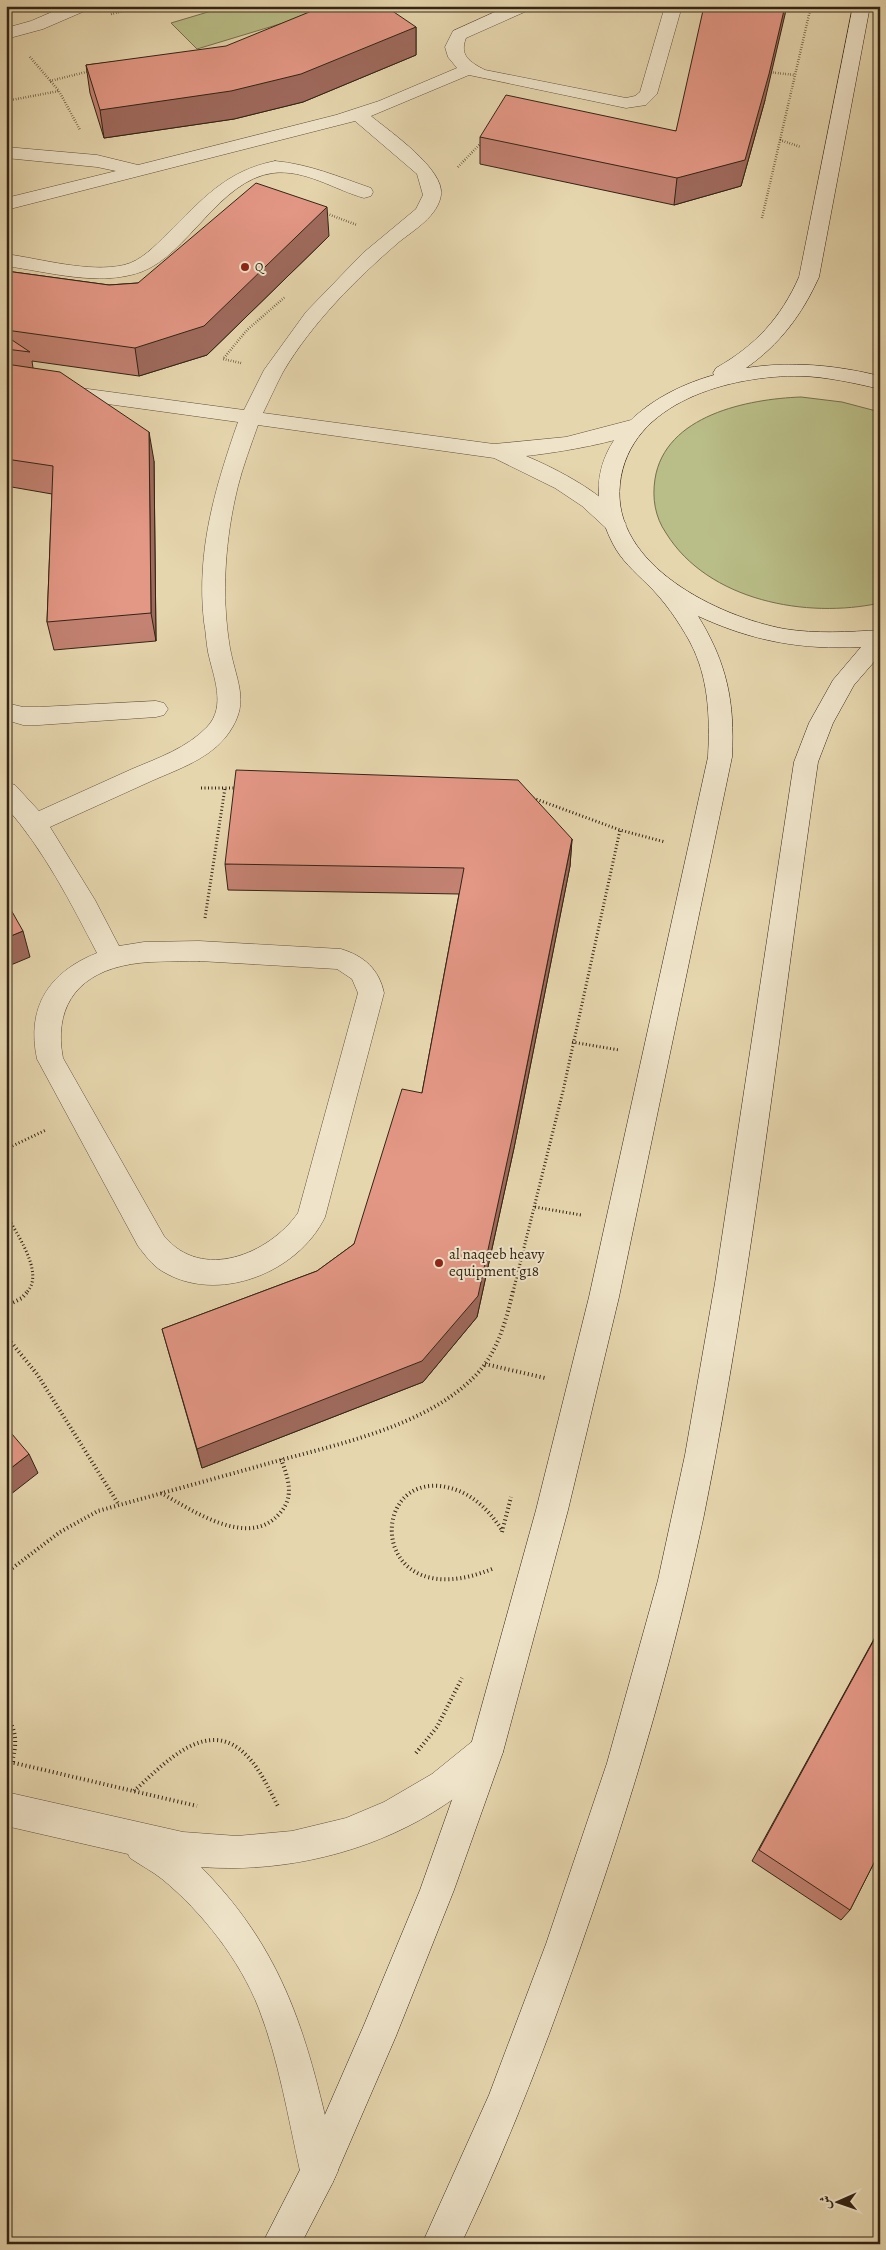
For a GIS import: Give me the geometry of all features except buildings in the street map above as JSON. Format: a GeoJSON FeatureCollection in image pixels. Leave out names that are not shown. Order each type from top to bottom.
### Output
{"type":"FeatureCollection","features":[{"type":"Feature","properties":{"kind":"street"},"geometry":{"type":"LineString","coordinates":[[7,34],[37,25],[81,6]]}},
{"type":"Feature","properties":{"kind":"street"},"geometry":{"type":"LineString","coordinates":[[523,6],[459,35],[454,47],[457,59],[469,69],[494,78],[619,102],[640,101],[648,94],[674,6]]}},
{"type":"Feature","properties":{"kind":"street"},"geometry":{"type":"LineString","coordinates":[[281,2244],[319,2171],[378,2036],[437,1890],[486,1752],[550,1519],[621,1222],[720,757],[722,726],[720,694],[712,664],[698,635],[681,608],[640,564],[630,551],[615,524],[610,504],[609,485],[612,466],[620,449],[636,426],[658,407],[701,385],[752,354],[789,318],[801,298],[809,278],[815,251],[862,6]]}},
{"type":"Feature","properties":{"kind":"street"},"geometry":{"type":"LineString","coordinates":[[6,204],[358,114],[469,69]]}},
{"type":"Feature","properties":{"kind":"street"},"geometry":{"type":"LineString","coordinates":[[35,823],[191,752],[216,733],[224,721],[230,696],[219,649],[215,615],[215,549],[227,486],[250,418],[274,370],[312,316],[370,257],[424,212],[432,195],[429,179],[424,171],[358,114]]}},
{"type":"Feature","properties":{"kind":"street"},"geometry":{"type":"LineString","coordinates":[[6,152],[96,161],[138,169]]}},
{"type":"Feature","properties":{"kind":"street"},"geometry":{"type":"LineString","coordinates":[[6,260],[96,272],[122,272],[134,269],[153,258],[235,182],[254,171],[266,168],[292,168],[364,192]]}},
{"type":"Feature","properties":{"kind":"street"},"geometry":{"type":"LineString","coordinates":[[701,385],[729,377],[760,372],[792,370],[824,371],[880,383]]}},
{"type":"Feature","properties":{"kind":"street"},"geometry":{"type":"LineString","coordinates":[[6,384],[494,451],[553,447],[609,435],[636,426]]}},
{"type":"Feature","properties":{"kind":"street"},"geometry":{"type":"LineString","coordinates":[[494,451],[525,463],[562,481],[582,494],[615,524]]}},
{"type":"Feature","properties":{"kind":"street"},"geometry":{"type":"LineString","coordinates":[[659,583],[694,607],[737,625],[775,634],[834,641],[880,639]]}},
{"type":"Feature","properties":{"kind":"street"},"geometry":{"type":"LineString","coordinates":[[441,2244],[469,2188],[539,2014],[591,1867],[637,1722],[673,1586],[701,1448],[720,1338],[806,762],[820,723],[845,680],[880,639]]}},
{"type":"Feature","properties":{"kind":"street"},"geometry":{"type":"LineString","coordinates":[[6,711],[22,716],[40,716],[156,710]]}},
{"type":"Feature","properties":{"kind":"street"},"geometry":{"type":"LineString","coordinates":[[6,791],[35,823],[86,907],[113,958]]}},
{"type":"Feature","properties":{"kind":"street"},"geometry":{"type":"LineString","coordinates":[[199,951],[342,960],[354,965],[363,972],[369,982],[368,1004],[311,1217],[299,1234],[283,1249],[263,1261],[242,1269],[196,1270],[175,1263],[160,1253],[148,1237],[79,1114],[50,1059],[45,1043],[45,1025],[50,1007],[61,991],[75,977],[93,965],[113,958],[145,952],[199,951]]}},
{"type":"Feature","properties":{"kind":"street"},"geometry":{"type":"LineString","coordinates":[[6,1810],[182,1850],[237,1853],[292,1848],[346,1835],[396,1814],[444,1786],[486,1752]]}},
{"type":"Feature","properties":{"kind":"street"},"geometry":{"type":"LineString","coordinates":[[130,1838],[174,1868],[213,1906],[247,1952],[275,2003],[294,2062],[319,2171]]}},
{"type":"Feature","properties":{"kind":"street"},"geometry":{"type":"LineString","coordinates":[[456,2244],[469,2188]]}},
{"type":"Feature","properties":{"kind":"path"},"geometry":{"type":"LineString","coordinates":[[762,218],[811,6]]}},
{"type":"Feature","properties":{"kind":"path"},"geometry":{"type":"LineString","coordinates":[[7,34],[20,46],[58,91],[96,161]]}},
{"type":"Feature","properties":{"kind":"path"},"geometry":{"type":"LineString","coordinates":[[50,81],[94,70]]}},
{"type":"Feature","properties":{"kind":"path"},"geometry":{"type":"LineString","coordinates":[[766,72],[795,75]]}},
{"type":"Feature","properties":{"kind":"path"},"geometry":{"type":"LineString","coordinates":[[6,101],[58,91]]}},
{"type":"Feature","properties":{"kind":"path"},"geometry":{"type":"LineString","coordinates":[[318,211],[363,227]]}},
{"type":"Feature","properties":{"kind":"path"},"geometry":{"type":"LineString","coordinates":[[274,370],[223,359],[247,330],[286,296]]}},
{"type":"Feature","properties":{"kind":"path"},"geometry":{"type":"LineString","coordinates":[[196,787],[245,788]]}},
{"type":"Feature","properties":{"kind":"path"},"geometry":{"type":"LineString","coordinates":[[199,951],[225,788]]}},
{"type":"Feature","properties":{"kind":"path"},"geometry":{"type":"LineString","coordinates":[[529,797],[620,830],[660,841],[701,847]]}},
{"type":"Feature","properties":{"kind":"path"},"geometry":{"type":"LineString","coordinates":[[6,1574],[78,1520],[98,1510],[378,1432],[405,1421],[460,1388],[474,1377],[485,1364],[500,1334],[535,1207],[620,830]]}},
{"type":"Feature","properties":{"kind":"path"},"geometry":{"type":"LineString","coordinates":[[572,1042],[656,1056]]}},
{"type":"Feature","properties":{"kind":"path"},"geometry":{"type":"LineString","coordinates":[[6,1148],[79,1114]]}},
{"type":"Feature","properties":{"kind":"path"},"geometry":{"type":"LineString","coordinates":[[535,1207],[621,1222]]}},
{"type":"Feature","properties":{"kind":"path"},"geometry":{"type":"LineString","coordinates":[[6,1214],[32,1264],[35,1278],[30,1292],[18,1302],[6,1306]]}},
{"type":"Feature","properties":{"kind":"path"},"geometry":{"type":"LineString","coordinates":[[6,1336],[37,1374],[119,1505]]}},
{"type":"Feature","properties":{"kind":"path"},"geometry":{"type":"LineString","coordinates":[[485,1364],[582,1386]]}},
{"type":"Feature","properties":{"kind":"path"},"geometry":{"type":"LineString","coordinates":[[541,1388],[544,1378]]}},
{"type":"Feature","properties":{"kind":"path"},"geometry":{"type":"LineString","coordinates":[[160,1493],[228,1527],[244,1530],[259,1527],[273,1520],[282,1511],[288,1500],[291,1487],[281,1459]]}},
{"type":"Feature","properties":{"kind":"path"},"geometry":{"type":"LineString","coordinates":[[492,1569],[472,1578],[449,1581],[412,1570],[400,1560],[392,1545],[391,1528],[395,1511],[403,1499],[415,1490],[428,1484],[453,1488],[475,1498],[491,1512],[502,1530]]}},
{"type":"Feature","properties":{"kind":"path"},"geometry":{"type":"LineString","coordinates":[[500,1538],[512,1492]]}},
{"type":"Feature","properties":{"kind":"path"},"geometry":{"type":"LineString","coordinates":[[490,1578],[494,1562]]}},
{"type":"Feature","properties":{"kind":"path"},"geometry":{"type":"LineString","coordinates":[[411,1757],[423,1745],[446,1713],[462,1677]]}},
{"type":"Feature","properties":{"kind":"path"},"geometry":{"type":"LineString","coordinates":[[6,1715],[15,1728],[17,1745],[12,1762]]}},
{"type":"Feature","properties":{"kind":"path"},"geometry":{"type":"LineString","coordinates":[[134,1792],[183,1749],[198,1741],[216,1740],[230,1743],[241,1750],[251,1762],[280,1811]]}},
{"type":"Feature","properties":{"kind":"path"},"geometry":{"type":"LineString","coordinates":[[6,1761],[206,1808]]}},
{"type":"Feature","properties":{"kind":"green space"},"geometry":{"type":"Polygon","coordinates":[[[228,6],[305,6],[313,14],[197,49],[171,23],[228,6]]]}},
{"type":"Feature","properties":{"kind":"green space"},"geometry":{"type":"Polygon","coordinates":[[[801,397],[842,402],[880,412],[880,603],[852,607],[822,608],[791,606],[761,600],[733,589],[707,575],[684,556],[666,533],[659,520],[654,500],[655,479],[662,457],[675,439],[692,425],[734,407],[780,398],[801,397]]]}},
{"type":"Feature","properties":{"kind":"place","name":"Q"},"geometry":{"type":"Point","coordinates":[245,267]}},
{"type":"Feature","properties":{"kind":"place","name":"al naqeeb heavy equipment g18"},"geometry":{"type":"Point","coordinates":[439,1263]}}]}
